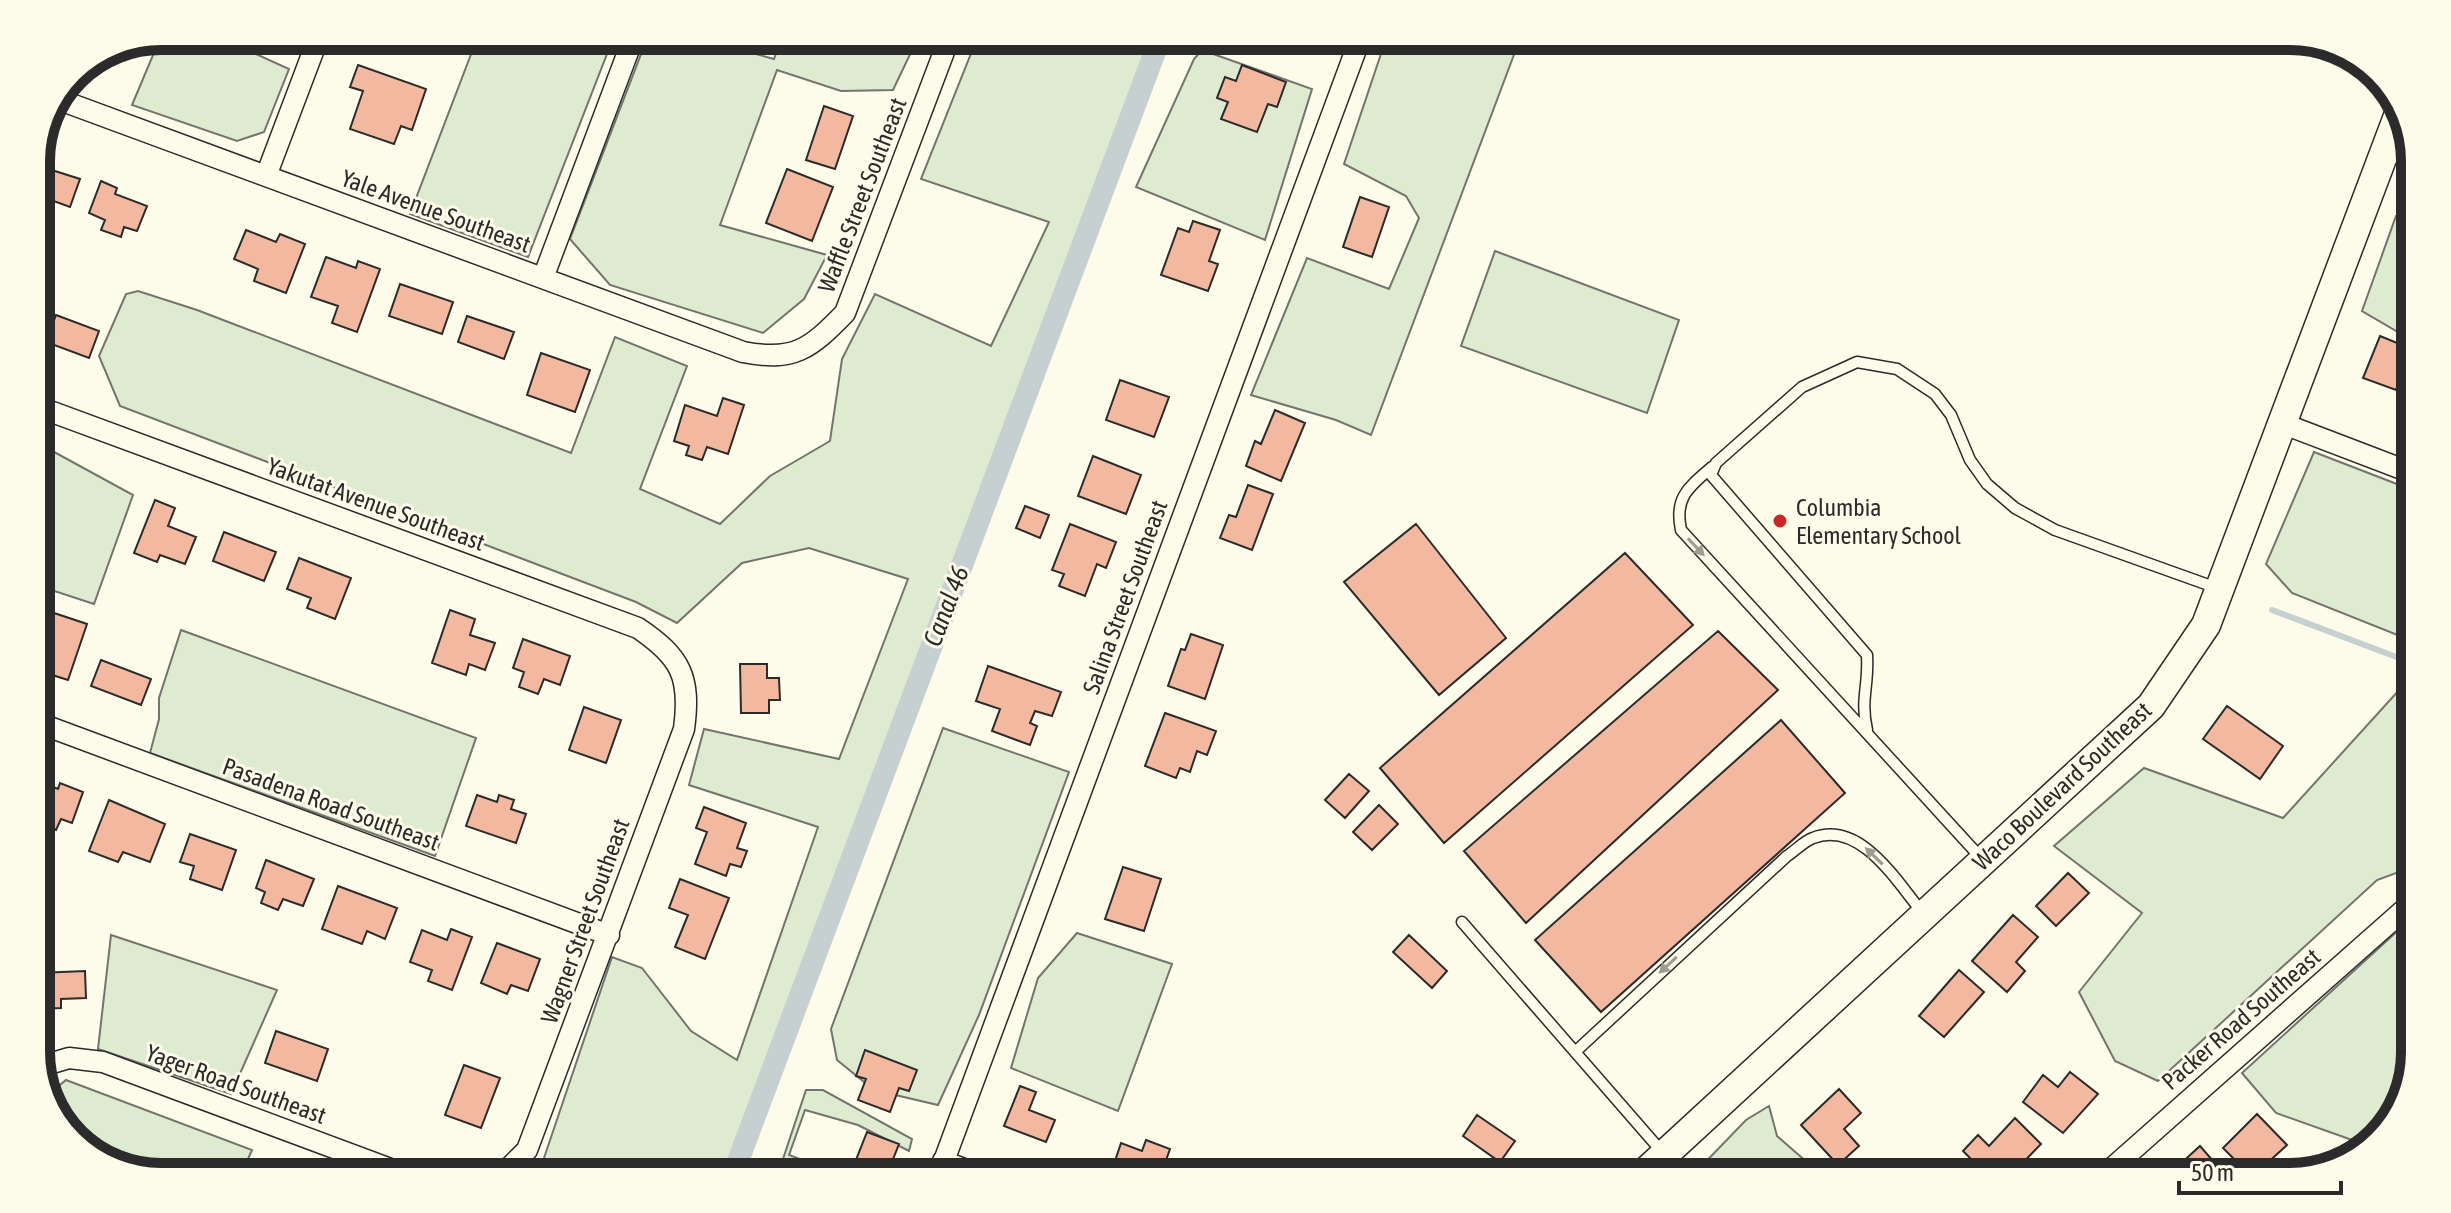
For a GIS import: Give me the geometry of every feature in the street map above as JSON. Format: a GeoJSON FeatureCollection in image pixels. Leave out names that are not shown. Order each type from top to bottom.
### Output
{"type":"FeatureCollection","features":[{"type":"Feature","properties":{"kind":"street"},"geometry":{"type":"LineString","coordinates":[[266,176],[314,50]]}},
{"type":"Feature","properties":{"kind":"street"},"geometry":{"type":"LineString","coordinates":[[543,278],[629,50]]}},
{"type":"Feature","properties":{"kind":"street","name":"Waffle Street Southeast"},"geometry":{"type":"LineString","coordinates":[[797,353],[821,338],[845,313],[945,50]]}},
{"type":"Feature","properties":{"kind":"street","name":"Salina Street Southeast"},"geometry":{"type":"LineString","coordinates":[[942,1163],[1356,50]]}},
{"type":"Feature","properties":{"kind":"street","name":"Yale Avenue Southeast"},"geometry":{"type":"LineString","coordinates":[[67,103],[743,352],[772,357],[797,353]]}},
{"type":"Feature","properties":{"kind":"street","name":"Waco Boulevard Southeast"},"geometry":{"type":"LineString","coordinates":[[1655,1163],[2151,706],[2206,625],[2395,125]]}},
{"type":"Feature","properties":{"kind":"street"},"geometry":{"type":"LineString","coordinates":[[2386,148],[2401,154]]}},
{"type":"Feature","properties":{"kind":"street","name":"Yakutat Avenue Southeast"},"geometry":{"type":"LineString","coordinates":[[50,411],[638,628],[666,647],[682,672]]}},
{"type":"Feature","properties":{"kind":"street"},"geometry":{"type":"LineString","coordinates":[[2284,424],[2401,469]]}},
{"type":"Feature","properties":{"kind":"street","name":"Wagner Street Southeast"},"geometry":{"type":"LineString","coordinates":[[514,1163],[527,1150],[684,729],[689,696],[682,672]]}},
{"type":"Feature","properties":{"kind":"street","name":"Pasadena Road Southeast"},"geometry":{"type":"LineString","coordinates":[[50,727],[609,935]]}},
{"type":"Feature","properties":{"kind":"street","name":"Packer Road Southeast"},"geometry":{"type":"LineString","coordinates":[[2118,1163],[2401,912]]}},
{"type":"Feature","properties":{"kind":"street","name":"Yager Road Southeast"},"geometry":{"type":"LineString","coordinates":[[51,1064],[69,1058],[103,1062],[374,1163]]}},
{"type":"Feature","properties":{"kind":"lane"},"geometry":{"type":"LineString","coordinates":[[1984,860],[1681,530],[1677,513],[1682,493],[1802,387],[1857,362],[1897,369],[1935,394],[1951,415],[1970,460],[1987,484],[2015,508],[2055,530],[2220,589]]}},
{"type":"Feature","properties":{"kind":"lane"},"geometry":{"type":"LineString","coordinates":[[1716,463],[1711,475],[1717,486],[1867,655],[1868,681],[1861,704],[1867,730]]}},
{"type":"Feature","properties":{"kind":"lane"},"geometry":{"type":"LineString","coordinates":[[1575,1052],[1787,856],[1813,838],[1832,835],[1865,847],[1924,915]]}},
{"type":"Feature","properties":{"kind":"lane"},"geometry":{"type":"LineString","coordinates":[[1462,922],[1664,1155]]}},
{"type":"Feature","properties":{"kind":"green space"},"geometry":{"type":"Polygon","coordinates":[[[247,50],[289,69],[264,132],[237,141],[132,105],[155,51],[247,50]]]}},
{"type":"Feature","properties":{"kind":"green space"},"geometry":{"type":"Polygon","coordinates":[[[473,50],[609,50],[528,257],[410,214],[473,50]]]}},
{"type":"Feature","properties":{"kind":"green space"},"geometry":{"type":"Polygon","coordinates":[[[643,50],[742,50],[774,59],[777,50],[912,50],[893,90],[841,91],[777,70],[720,225],[827,255],[804,299],[763,333],[610,285],[570,239],[643,50]]]}},
{"type":"Feature","properties":{"kind":"green space"},"geometry":{"type":"Polygon","coordinates":[[[972,50],[1149,50],[730,1163],[551,1163],[544,1158],[612,957],[642,968],[691,1031],[737,1060],[818,827],[689,785],[704,729],[839,759],[908,579],[809,548],[742,563],[677,623],[636,602],[120,406],[99,356],[126,294],[138,291],[197,310],[571,453],[615,337],[687,366],[640,489],[720,524],[770,476],[830,441],[842,359],[875,294],[991,346],[1049,222],[921,179],[972,50]]]}},
{"type":"Feature","properties":{"kind":"green space"},"geometry":{"type":"Polygon","coordinates":[[[1202,50],[1312,89],[1265,240],[1136,187],[1194,59],[1202,50]]]}},
{"type":"Feature","properties":{"kind":"green space"},"geometry":{"type":"Polygon","coordinates":[[[1382,50],[1516,50],[1371,435],[1336,420],[1251,395],[1307,258],[1389,289],[1419,218],[1406,196],[1344,164],[1382,50]]]}},
{"type":"Feature","properties":{"kind":"green space"},"geometry":{"type":"Polygon","coordinates":[[[2401,213],[2401,334],[2362,311],[2396,216],[2401,213]]]}},
{"type":"Feature","properties":{"kind":"green space"},"geometry":{"type":"Polygon","coordinates":[[[1495,251],[1679,320],[1647,413],[1461,346],[1495,251]]]}},
{"type":"Feature","properties":{"kind":"green space"},"geometry":{"type":"Polygon","coordinates":[[[50,450],[133,495],[94,604],[50,590],[50,450]]]}},
{"type":"Feature","properties":{"kind":"green space"},"geometry":{"type":"Polygon","coordinates":[[[2314,452],[2401,486],[2401,636],[2292,593],[2266,564],[2314,452]]]}},
{"type":"Feature","properties":{"kind":"green space"},"geometry":{"type":"Polygon","coordinates":[[[181,630],[476,738],[435,856],[150,753],[159,719],[159,698],[181,630]]]}},
{"type":"Feature","properties":{"kind":"green space"},"geometry":{"type":"Polygon","coordinates":[[[2401,688],[2401,871],[2377,880],[2158,1081],[2115,1061],[2079,992],[2142,913],[2054,846],[2144,768],[2283,818],[2401,688]]]}},
{"type":"Feature","properties":{"kind":"green space"},"geometry":{"type":"Polygon","coordinates":[[[943,728],[1069,772],[979,1015],[938,1105],[874,1090],[837,1060],[831,1029],[943,728]]]}},
{"type":"Feature","properties":{"kind":"green space"},"geometry":{"type":"Polygon","coordinates":[[[2401,928],[2400,1066],[2390,1101],[2369,1129],[2355,1141],[2276,1113],[2242,1073],[2401,928]]]}},
{"type":"Feature","properties":{"kind":"green space"},"geometry":{"type":"Polygon","coordinates":[[[1077,933],[1172,964],[1118,1111],[1011,1068],[1038,978],[1077,933]]]}},
{"type":"Feature","properties":{"kind":"green space"},"geometry":{"type":"Polygon","coordinates":[[[111,935],[277,990],[231,1094],[98,1049],[111,935]]]}},
{"type":"Feature","properties":{"kind":"green space"},"geometry":{"type":"Polygon","coordinates":[[[66,1080],[252,1150],[246,1163],[161,1163],[126,1157],[112,1152],[88,1135],[69,1114],[56,1088],[66,1080]]]}},
{"type":"Feature","properties":{"kind":"green space"},"geometry":{"type":"Polygon","coordinates":[[[806,1090],[823,1090],[912,1139],[909,1151],[858,1125],[805,1110],[789,1155],[810,1163],[782,1163],[806,1090]]]}},
{"type":"Feature","properties":{"kind":"green space"},"geometry":{"type":"Polygon","coordinates":[[[1769,1106],[1777,1136],[1808,1163],[1705,1163],[1746,1120],[1769,1106]]]}},
{"type":"Feature","properties":{"kind":"building"},"geometry":{"type":"Polygon","coordinates":[[[358,65],[426,89],[412,130],[401,126],[394,144],[350,129],[363,91],[350,87],[358,65]]]}},
{"type":"Feature","properties":{"kind":"building"},"geometry":{"type":"Polygon","coordinates":[[[1242,65],[1286,82],[1277,107],[1268,104],[1257,132],[1221,119],[1228,102],[1217,98],[1225,77],[1236,81],[1242,65]]]}},
{"type":"Feature","properties":{"kind":"building"},"geometry":{"type":"Polygon","coordinates":[[[824,106],[853,116],[835,169],[806,160],[824,106]]]}},
{"type":"Feature","properties":{"kind":"building"},"geometry":{"type":"Polygon","coordinates":[[[50,169],[80,179],[70,207],[51,200],[50,202],[50,169]]]}},
{"type":"Feature","properties":{"kind":"building"},"geometry":{"type":"Polygon","coordinates":[[[787,169],[833,187],[812,241],[766,223],[787,169]]]}},
{"type":"Feature","properties":{"kind":"building"},"geometry":{"type":"Polygon","coordinates":[[[101,181],[117,188],[115,194],[147,206],[137,231],[124,227],[121,237],[101,230],[105,220],[89,213],[101,181]]]}},
{"type":"Feature","properties":{"kind":"building"},"geometry":{"type":"Polygon","coordinates":[[[1360,197],[1389,207],[1372,257],[1343,247],[1360,197]]]}},
{"type":"Feature","properties":{"kind":"building"},"geometry":{"type":"Polygon","coordinates":[[[1193,221],[1220,230],[1209,261],[1218,264],[1208,291],[1161,275],[1178,228],[1189,232],[1193,221]]]}},
{"type":"Feature","properties":{"kind":"building"},"geometry":{"type":"Polygon","coordinates":[[[246,230],[276,242],[280,234],[305,244],[286,293],[254,281],[258,269],[234,259],[246,230]]]}},
{"type":"Feature","properties":{"kind":"building"},"geometry":{"type":"Polygon","coordinates":[[[326,257],[356,268],[358,261],[380,269],[357,332],[332,323],[338,306],[311,297],[326,257]]]}},
{"type":"Feature","properties":{"kind":"building"},"geometry":{"type":"Polygon","coordinates":[[[400,284],[453,302],[442,334],[389,316],[400,284]]]}},
{"type":"Feature","properties":{"kind":"building"},"geometry":{"type":"Polygon","coordinates":[[[56,315],[99,331],[89,358],[50,343],[50,331],[56,315]]]}},
{"type":"Feature","properties":{"kind":"building"},"geometry":{"type":"Polygon","coordinates":[[[467,316],[514,332],[504,359],[458,342],[467,316]]]}},
{"type":"Feature","properties":{"kind":"building"},"geometry":{"type":"Polygon","coordinates":[[[2380,336],[2401,345],[2401,377],[2396,390],[2363,378],[2380,336]]]}},
{"type":"Feature","properties":{"kind":"building"},"geometry":{"type":"Polygon","coordinates":[[[541,353],[590,370],[575,412],[527,395],[541,353]]]}},
{"type":"Feature","properties":{"kind":"building"},"geometry":{"type":"Polygon","coordinates":[[[1120,380],[1169,397],[1154,437],[1106,420],[1120,380]]]}},
{"type":"Feature","properties":{"kind":"building"},"geometry":{"type":"Polygon","coordinates":[[[723,398],[744,405],[728,454],[707,447],[702,460],[686,455],[689,446],[674,441],[685,405],[717,416],[723,398]]]}},
{"type":"Feature","properties":{"kind":"building"},"geometry":{"type":"Polygon","coordinates":[[[1275,410],[1305,423],[1281,481],[1246,466],[1255,441],[1261,444],[1275,410]]]}},
{"type":"Feature","properties":{"kind":"building"},"geometry":{"type":"Polygon","coordinates":[[[1093,456],[1141,475],[1126,514],[1078,496],[1093,456]]]}},
{"type":"Feature","properties":{"kind":"building"},"geometry":{"type":"Polygon","coordinates":[[[1248,485],[1273,494],[1252,550],[1220,538],[1229,515],[1236,517],[1248,485]]]}},
{"type":"Feature","properties":{"kind":"building"},"geometry":{"type":"Polygon","coordinates":[[[155,500],[175,508],[168,526],[196,537],[185,564],[160,555],[157,562],[134,553],[155,500]]]}},
{"type":"Feature","properties":{"kind":"building"},"geometry":{"type":"Polygon","coordinates":[[[1025,506],[1049,515],[1040,538],[1016,528],[1025,506]]]}},
{"type":"Feature","properties":{"kind":"building"},"geometry":{"type":"Polygon","coordinates":[[[1070,524],[1116,542],[1106,568],[1097,564],[1085,596],[1059,586],[1064,574],[1052,570],[1070,524]]]}},
{"type":"Feature","properties":{"kind":"building"},"geometry":{"type":"Polygon","coordinates":[[[1416,524],[1506,638],[1439,695],[1344,582],[1416,524]]]}},
{"type":"Feature","properties":{"kind":"building"},"geometry":{"type":"Polygon","coordinates":[[[224,532],[276,552],[264,581],[213,561],[224,532]]]}},
{"type":"Feature","properties":{"kind":"building"},"geometry":{"type":"Polygon","coordinates":[[[1625,553],[1693,625],[1444,843],[1380,768],[1625,553]]]}},
{"type":"Feature","properties":{"kind":"building"},"geometry":{"type":"Polygon","coordinates":[[[299,558],[351,578],[335,619],[307,608],[311,598],[287,589],[299,558]]]}},
{"type":"Feature","properties":{"kind":"building"},"geometry":{"type":"Polygon","coordinates":[[[450,610],[475,619],[470,635],[495,643],[485,670],[469,664],[466,675],[432,663],[450,610]]]}},
{"type":"Feature","properties":{"kind":"building"},"geometry":{"type":"Polygon","coordinates":[[[50,612],[87,624],[68,680],[50,674],[50,612]]]}},
{"type":"Feature","properties":{"kind":"building"},"geometry":{"type":"Polygon","coordinates":[[[1718,631],[1778,690],[1526,923],[1464,851],[1718,631]]]}},
{"type":"Feature","properties":{"kind":"building"},"geometry":{"type":"Polygon","coordinates":[[[1191,634],[1223,645],[1205,699],[1168,686],[1181,649],[1185,650],[1191,634]]]}},
{"type":"Feature","properties":{"kind":"building"},"geometry":{"type":"Polygon","coordinates":[[[523,639],[570,656],[560,685],[544,679],[538,694],[519,687],[524,672],[513,668],[523,639]]]}},
{"type":"Feature","properties":{"kind":"building"},"geometry":{"type":"Polygon","coordinates":[[[101,660],[151,679],[141,705],[91,686],[101,660]]]}},
{"type":"Feature","properties":{"kind":"building"},"geometry":{"type":"Polygon","coordinates":[[[740,664],[767,664],[767,678],[779,678],[780,700],[769,700],[769,713],[741,713],[740,664]]]}},
{"type":"Feature","properties":{"kind":"building"},"geometry":{"type":"Polygon","coordinates":[[[988,666],[1061,692],[1052,716],[1035,711],[1030,723],[1037,726],[1030,745],[992,731],[1000,709],[976,701],[988,666]]]}},
{"type":"Feature","properties":{"kind":"building"},"geometry":{"type":"Polygon","coordinates":[[[2227,706],[2283,746],[2260,779],[2203,739],[2227,706]]]}},
{"type":"Feature","properties":{"kind":"building"},"geometry":{"type":"Polygon","coordinates":[[[584,707],[621,720],[606,763],[569,750],[584,707]]]}},
{"type":"Feature","properties":{"kind":"building"},"geometry":{"type":"Polygon","coordinates":[[[1165,713],[1216,731],[1207,755],[1197,751],[1190,772],[1180,768],[1176,778],[1145,766],[1165,713]]]}},
{"type":"Feature","properties":{"kind":"building"},"geometry":{"type":"Polygon","coordinates":[[[1781,720],[1845,793],[1601,1012],[1535,940],[1781,720]]]}},
{"type":"Feature","properties":{"kind":"building"},"geometry":{"type":"Polygon","coordinates":[[[1349,774],[1369,791],[1345,818],[1325,800],[1349,774]]]}},
{"type":"Feature","properties":{"kind":"building"},"geometry":{"type":"Polygon","coordinates":[[[60,783],[83,792],[72,823],[61,819],[56,830],[50,828],[50,786],[58,789],[60,783]]]}},
{"type":"Feature","properties":{"kind":"building"},"geometry":{"type":"Polygon","coordinates":[[[477,795],[497,802],[499,795],[514,800],[511,809],[526,814],[516,843],[466,826],[477,795]]]}},
{"type":"Feature","properties":{"kind":"building"},"geometry":{"type":"Polygon","coordinates":[[[109,800],[165,824],[150,862],[123,852],[118,862],[89,851],[109,800]]]}},
{"type":"Feature","properties":{"kind":"building"},"geometry":{"type":"Polygon","coordinates":[[[1379,805],[1398,824],[1372,850],[1353,832],[1379,805]]]}},
{"type":"Feature","properties":{"kind":"building"},"geometry":{"type":"Polygon","coordinates":[[[704,807],[746,823],[737,848],[747,851],[741,867],[730,864],[726,876],[695,864],[707,832],[696,828],[704,807]]]}},
{"type":"Feature","properties":{"kind":"building"},"geometry":{"type":"Polygon","coordinates":[[[190,834],[236,850],[222,890],[190,879],[194,866],[180,862],[190,834]]]}},
{"type":"Feature","properties":{"kind":"building"},"geometry":{"type":"Polygon","coordinates":[[[266,860],[314,879],[303,906],[283,899],[278,910],[261,903],[265,892],[256,888],[266,860]]]}},
{"type":"Feature","properties":{"kind":"building"},"geometry":{"type":"Polygon","coordinates":[[[1123,867],[1161,879],[1144,931],[1105,919],[1123,867]]]}},
{"type":"Feature","properties":{"kind":"building"},"geometry":{"type":"Polygon","coordinates":[[[2068,873],[2089,893],[2056,926],[2036,906],[2068,873]]]}},
{"type":"Feature","properties":{"kind":"building"},"geometry":{"type":"Polygon","coordinates":[[[680,879],[729,898],[705,959],[675,947],[688,915],[669,908],[680,879]]]}},
{"type":"Feature","properties":{"kind":"building"},"geometry":{"type":"Polygon","coordinates":[[[338,886],[397,908],[385,939],[367,931],[362,944],[322,929],[338,886]]]}},
{"type":"Feature","properties":{"kind":"building"},"geometry":{"type":"Polygon","coordinates":[[[2013,915],[2038,937],[2016,962],[2025,971],[2007,992],[1972,961],[2013,915]]]}},
{"type":"Feature","properties":{"kind":"building"},"geometry":{"type":"Polygon","coordinates":[[[451,929],[472,937],[452,990],[428,981],[432,970],[410,962],[422,930],[447,940],[451,929]]]}},
{"type":"Feature","properties":{"kind":"building"},"geometry":{"type":"Polygon","coordinates":[[[1409,935],[1447,971],[1432,988],[1393,952],[1409,935]]]}},
{"type":"Feature","properties":{"kind":"building"},"geometry":{"type":"Polygon","coordinates":[[[497,943],[540,959],[528,991],[511,985],[507,994],[481,983],[497,943]]]}},
{"type":"Feature","properties":{"kind":"building"},"geometry":{"type":"Polygon","coordinates":[[[1959,970],[1984,992],[1944,1037],[1919,1016],[1959,970]]]}},
{"type":"Feature","properties":{"kind":"building"},"geometry":{"type":"Polygon","coordinates":[[[85,971],[86,998],[61,999],[61,1008],[50,1008],[50,972],[85,971]]]}},
{"type":"Feature","properties":{"kind":"building"},"geometry":{"type":"Polygon","coordinates":[[[276,1031],[328,1049],[317,1081],[265,1063],[276,1031]]]}},
{"type":"Feature","properties":{"kind":"building"},"geometry":{"type":"Polygon","coordinates":[[[865,1050],[917,1070],[909,1091],[899,1088],[890,1112],[858,1100],[866,1079],[856,1076],[865,1050]]]}},
{"type":"Feature","properties":{"kind":"building"},"geometry":{"type":"Polygon","coordinates":[[[464,1065],[500,1078],[481,1128],[445,1115],[464,1065]]]}},
{"type":"Feature","properties":{"kind":"building"},"geometry":{"type":"Polygon","coordinates":[[[2070,1072],[2098,1094],[2063,1133],[2023,1102],[2043,1075],[2058,1087],[2070,1072]]]}},
{"type":"Feature","properties":{"kind":"building"},"geometry":{"type":"Polygon","coordinates":[[[1020,1086],[1036,1092],[1029,1110],[1055,1120],[1046,1142],[1004,1126],[1020,1086]]]}},
{"type":"Feature","properties":{"kind":"building"},"geometry":{"type":"Polygon","coordinates":[[[1839,1089],[1861,1113],[1844,1129],[1859,1146],[1840,1163],[1836,1163],[1801,1125],[1839,1089]]]}},
{"type":"Feature","properties":{"kind":"building"},"geometry":{"type":"Polygon","coordinates":[[[2257,1114],[2287,1145],[2267,1163],[2238,1163],[2223,1148],[2257,1114]]]}},
{"type":"Feature","properties":{"kind":"building"},"geometry":{"type":"Polygon","coordinates":[[[1477,1115],[1515,1141],[1500,1162],[1463,1136],[1477,1115]]]}},
{"type":"Feature","properties":{"kind":"building"},"geometry":{"type":"Polygon","coordinates":[[[2015,1118],[2041,1144],[2023,1163],[1975,1163],[1963,1151],[1978,1135],[1989,1146],[2015,1118]]]}},
{"type":"Feature","properties":{"kind":"building"},"geometry":{"type":"Polygon","coordinates":[[[867,1132],[899,1144],[892,1163],[855,1163],[867,1132]]]}},
{"type":"Feature","properties":{"kind":"building"},"geometry":{"type":"Polygon","coordinates":[[[1146,1140],[1170,1149],[1165,1163],[1114,1163],[1121,1143],[1142,1151],[1146,1140]]]}},
{"type":"Feature","properties":{"kind":"building"},"geometry":{"type":"Polygon","coordinates":[[[2200,1146],[2215,1163],[2181,1163],[2200,1146]]]}},
{"type":"Feature","properties":{"kind":"waterway","name":"Canal 46"},"geometry":{"type":"LineString","coordinates":[[737,1163],[1156,50]]}},
{"type":"Feature","properties":{"kind":"waterway"},"geometry":{"type":"LineString","coordinates":[[2272,610],[2401,659]]}},
{"type":"Feature","properties":{"kind":"place","name":"Columbia Elementary School"},"geometry":{"type":"Point","coordinates":[1780,521]}}]}
